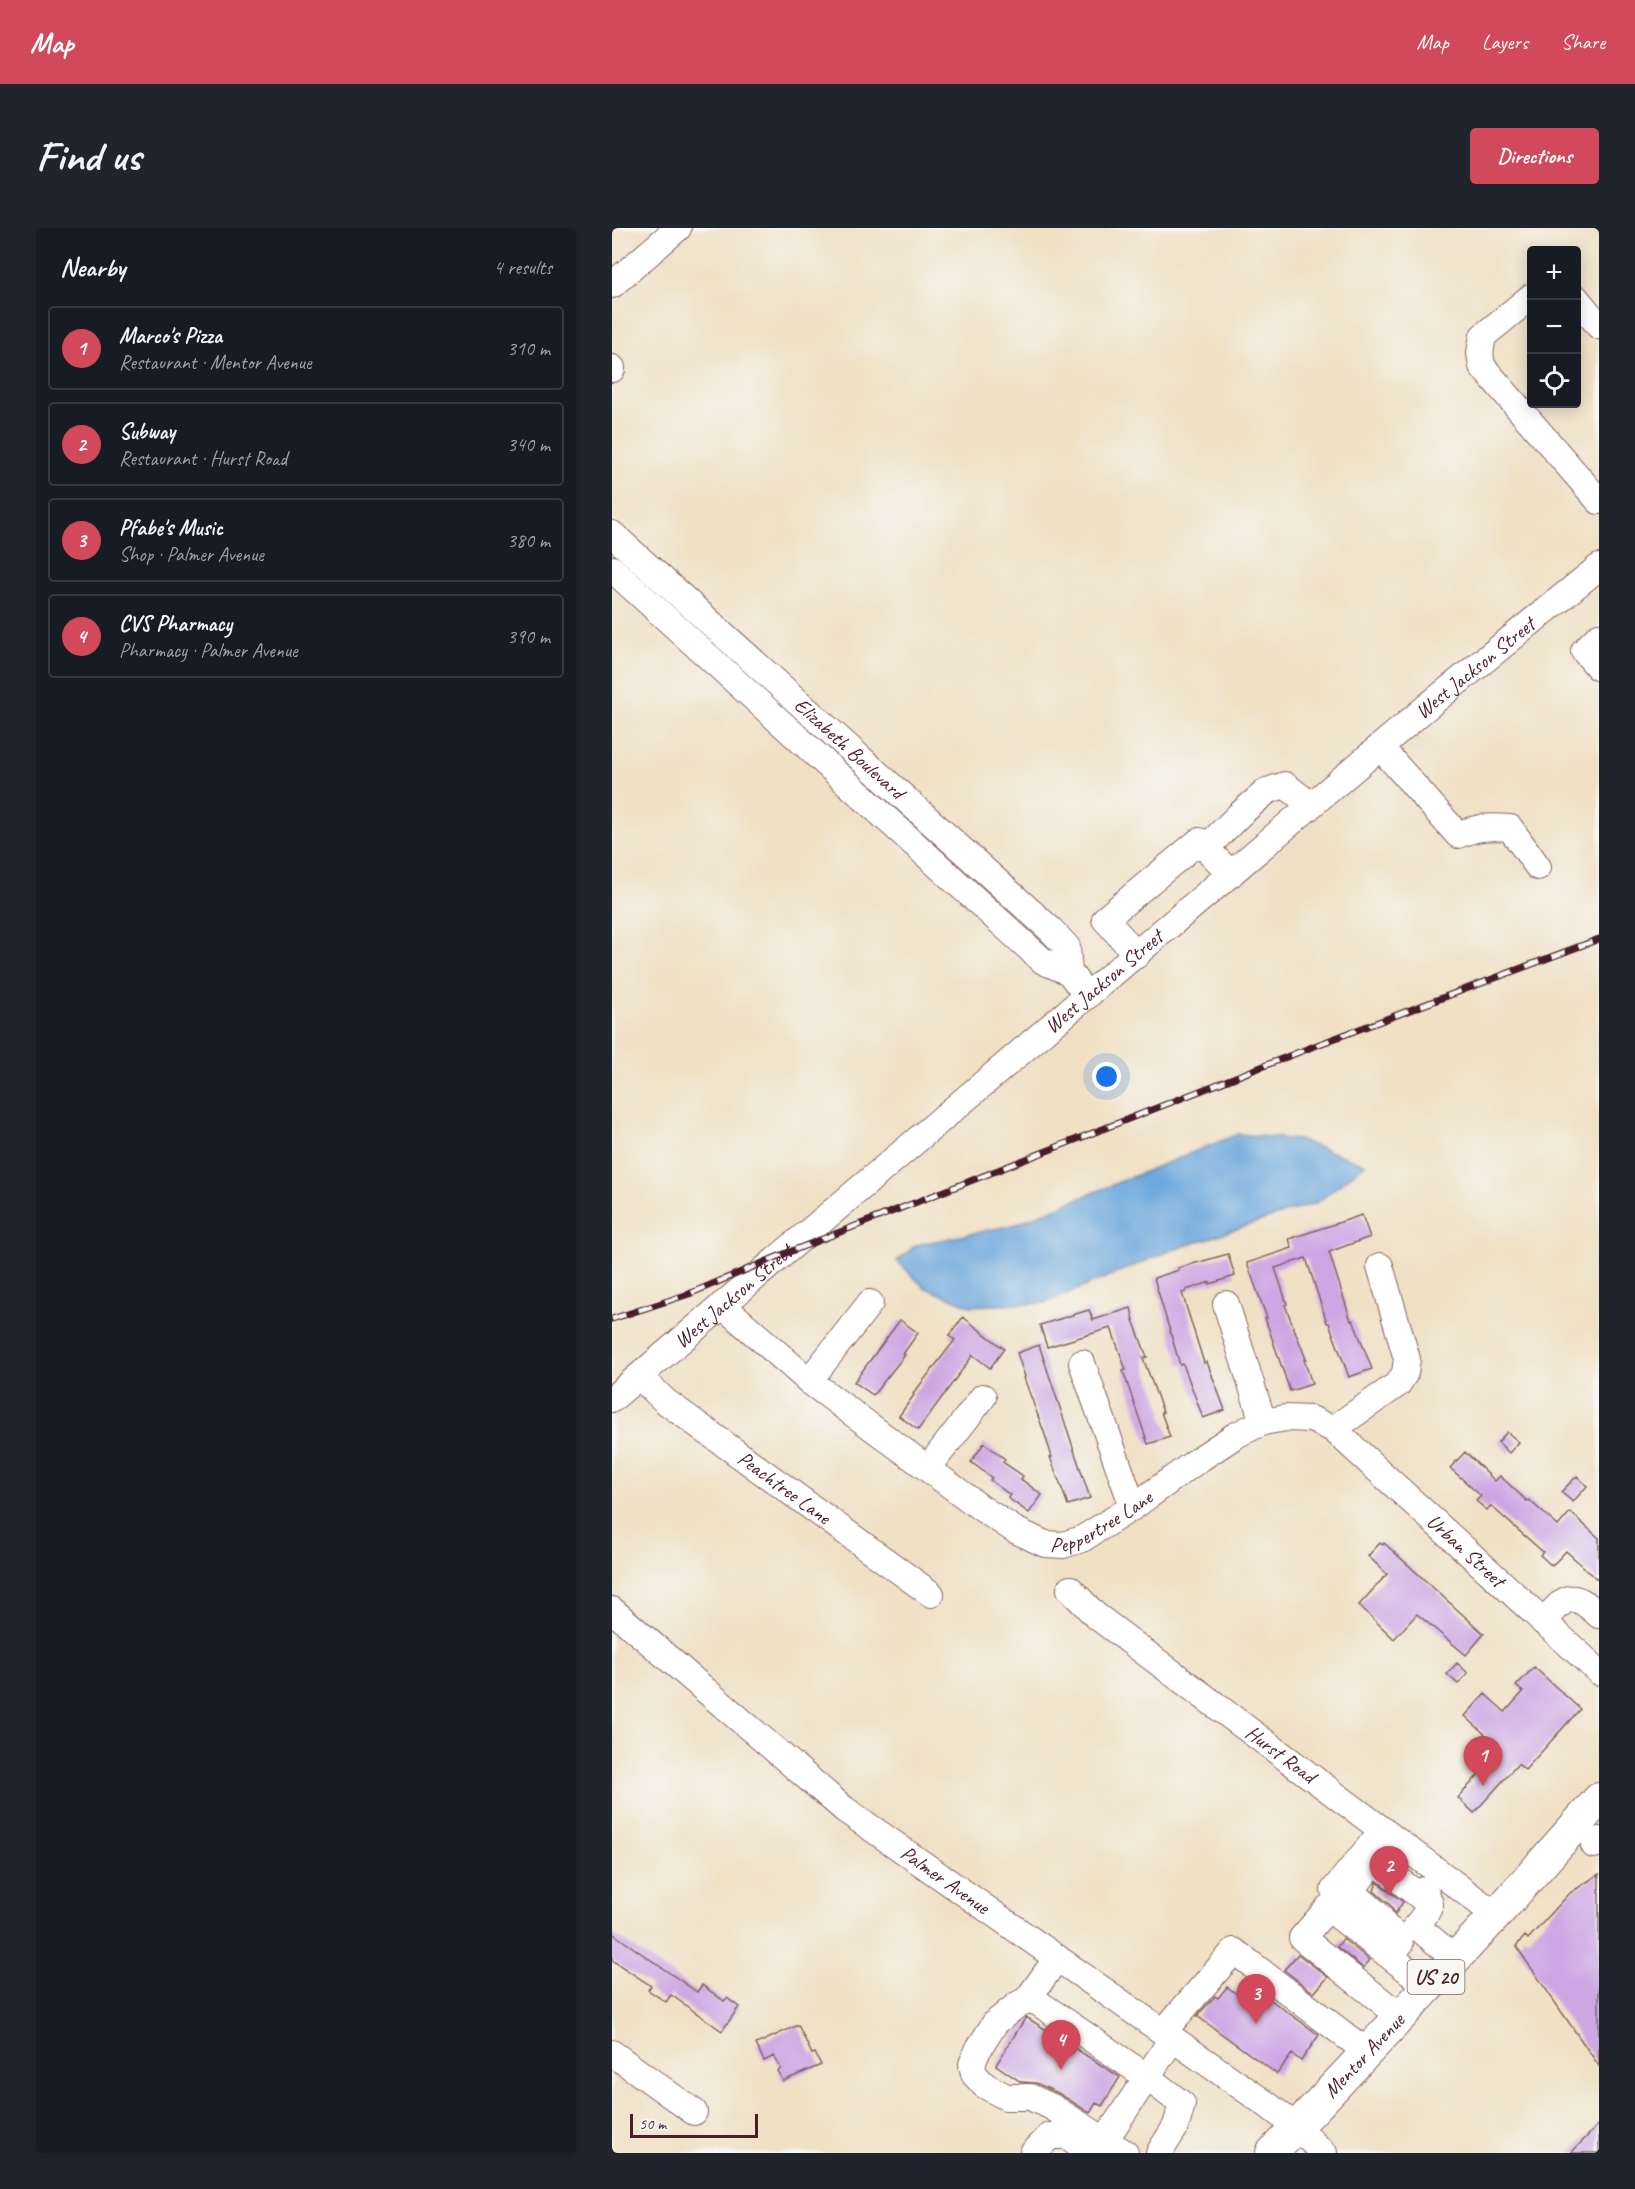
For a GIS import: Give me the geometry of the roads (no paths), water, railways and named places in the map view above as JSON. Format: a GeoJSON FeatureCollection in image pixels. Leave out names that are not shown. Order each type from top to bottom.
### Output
{"type":"FeatureCollection","features":[{"type":"Feature","properties":{"kind":"main road","name":"Mentor Avenue"},"geometry":{"type":"LineString","coordinates":[[1272,2153],[1496,1915],[1599,1799]]}},
{"type":"Feature","properties":{"kind":"street"},"geometry":{"type":"LineString","coordinates":[[612,284],[678,228]]}},
{"type":"Feature","properties":{"kind":"street"},"geometry":{"type":"LineString","coordinates":[[1527,300],[1483,336],[1480,352],[1482,366],[1599,501]]}},
{"type":"Feature","properties":{"kind":"street"},"geometry":{"type":"LineString","coordinates":[[1578,300],[1599,326]]}},
{"type":"Feature","properties":{"kind":"street","name":"Elizabeth Boulevard"},"geometry":{"type":"LineString","coordinates":[[612,534],[1052,931],[1066,947],[1069,972],[1087,996]]}},
{"type":"Feature","properties":{"kind":"street","name":"West Jackson Street"},"geometry":{"type":"LineString","coordinates":[[612,1400],[1311,805],[1539,614],[1599,567]]}},
{"type":"Feature","properties":{"kind":"street","name":"Elizabeth Boulevard"},"geometry":{"type":"LineString","coordinates":[[612,569],[1043,961],[1069,972]]}},
{"type":"Feature","properties":{"kind":"street"},"geometry":{"type":"LineString","coordinates":[[1599,636],[1584,651],[1599,668]]}},
{"type":"Feature","properties":{"kind":"street"},"geometry":{"type":"LineString","coordinates":[[1380,747],[1458,835],[1489,826],[1510,828],[1538,867]]}},
{"type":"Feature","properties":{"kind":"street"},"geometry":{"type":"LineString","coordinates":[[1206,848],[1267,791],[1285,785],[1311,805]]}},
{"type":"Feature","properties":{"kind":"street"},"geometry":{"type":"LineString","coordinates":[[1137,955],[1105,919],[1199,841],[1230,874]]}},
{"type":"Feature","properties":{"kind":"street"},"geometry":{"type":"LineString","coordinates":[[1333,1429],[1398,1384],[1405,1373],[1407,1359],[1380,1266]]}},
{"type":"Feature","properties":{"kind":"street"},"geometry":{"type":"LineString","coordinates":[[809,1381],[870,1303]]}},
{"type":"Feature","properties":{"kind":"street"},"geometry":{"type":"LineString","coordinates":[[1226,1304],[1263,1422]]}},
{"type":"Feature","properties":{"kind":"street","name":"Peppertree Lane"},"geometry":{"type":"LineString","coordinates":[[722,1305],[809,1381],[1006,1525],[1045,1544],[1063,1545],[1082,1539],[1133,1507],[1236,1435],[1263,1422],[1286,1418],[1311,1419],[1333,1429]]}},
{"type":"Feature","properties":{"kind":"street"},"geometry":{"type":"LineString","coordinates":[[1082,1363],[1133,1507]]}},
{"type":"Feature","properties":{"kind":"street","name":"Peachtree Lane"},"geometry":{"type":"LineString","coordinates":[[640,1377],[665,1401],[931,1594]]}},
{"type":"Feature","properties":{"kind":"street"},"geometry":{"type":"LineString","coordinates":[[928,1468],[983,1397]]}},
{"type":"Feature","properties":{"kind":"street","name":"Urban Street"},"geometry":{"type":"LineString","coordinates":[[1333,1429],[1599,1672]]}},
{"type":"Feature","properties":{"kind":"street","name":"Hurst Road"},"geometry":{"type":"LineString","coordinates":[[1070,1589],[1095,1615],[1375,1839],[1496,1915]]}},
{"type":"Feature","properties":{"kind":"street"},"geometry":{"type":"LineString","coordinates":[[1543,1622],[1561,1602],[1575,1598],[1583,1601],[1599,1615]]}},
{"type":"Feature","properties":{"kind":"street","name":"Palmer Avenue"},"geometry":{"type":"LineString","coordinates":[[612,1610],[844,1809],[1168,2035],[1296,2127],[1324,2153]]}},
{"type":"Feature","properties":{"kind":"street"},"geometry":{"type":"LineString","coordinates":[[1430,1904],[1379,1865],[1371,1866],[1356,1885],[1354,1891],[1357,1897],[1380,1915],[1385,1925],[1398,1935],[1408,1935],[1429,1910],[1430,1904],[1426,1891],[1375,1839],[1334,1890],[1408,1935],[1440,1974]]}},
{"type":"Feature","properties":{"kind":"street"},"geometry":{"type":"LineString","coordinates":[[1400,2016],[1302,1938],[1328,1908],[1440,1974]]}},
{"type":"Feature","properties":{"kind":"street"},"geometry":{"type":"LineString","coordinates":[[1109,2149],[1168,2035],[1234,1950],[1367,2052]]}},
{"type":"Feature","properties":{"kind":"street"},"geometry":{"type":"LineString","coordinates":[[1057,1958],[1027,2000],[995,2023],[972,2064],[974,2074],[984,2085],[1006,2097],[1030,2097],[1052,2107],[1109,2149]]}},
{"type":"Feature","properties":{"kind":"street"},"geometry":{"type":"LineString","coordinates":[[1027,2000],[1037,2002],[1147,2077],[1182,2104],[1182,2111],[1176,2126],[1160,2153]]}},
{"type":"Feature","properties":{"kind":"street"},"geometry":{"type":"LineString","coordinates":[[612,2053],[694,2112]]}},
{"type":"Feature","properties":{"kind":"street"},"geometry":{"type":"LineString","coordinates":[[1033,2153],[1050,2136],[1068,2136],[1109,2149]]}},
{"type":"Feature","properties":{"kind":"water"},"geometry":{"type":"Polygon","coordinates":[[[1238,1134],[1299,1140],[1365,1164],[1318,1202],[1170,1251],[1045,1303],[970,1306],[924,1287],[897,1261],[916,1245],[1013,1225],[1238,1134]]]}},
{"type":"Feature","properties":{"kind":"railway"},"geometry":{"type":"LineString","coordinates":[[612,1319],[689,1294],[779,1256],[1317,1045],[1599,939]]}},
{"type":"Feature","properties":{"kind":"place","name":"Marco's Pizza"},"geometry":{"type":"Point","coordinates":[1483,1786]}},
{"type":"Feature","properties":{"kind":"place","name":"Subway"},"geometry":{"type":"Point","coordinates":[1389,1896]}},
{"type":"Feature","properties":{"kind":"place","name":"Pfabe's Music"},"geometry":{"type":"Point","coordinates":[1256,2024]}},
{"type":"Feature","properties":{"kind":"place","name":"CVS Pharmacy"},"geometry":{"type":"Point","coordinates":[1061,2070]}}]}
